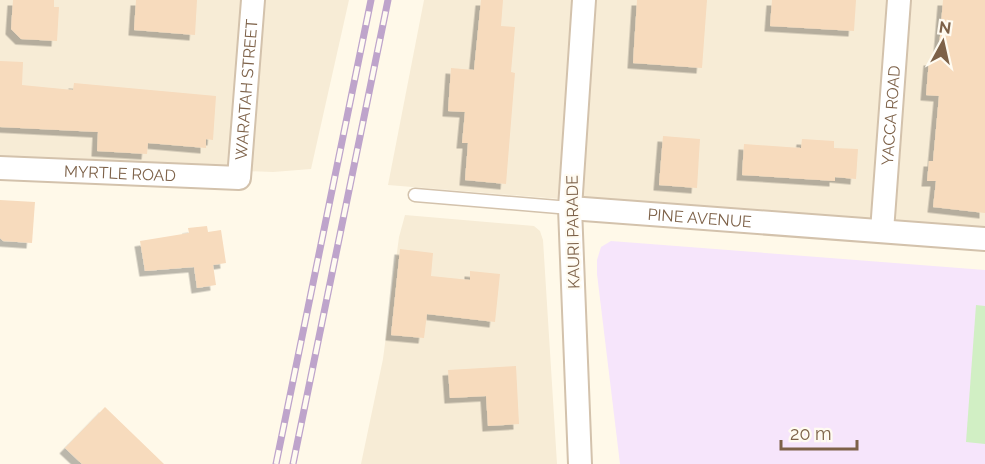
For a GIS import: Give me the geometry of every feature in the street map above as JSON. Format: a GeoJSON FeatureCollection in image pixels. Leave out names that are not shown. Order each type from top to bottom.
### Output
{"type":"FeatureCollection","features":[{"type":"Feature","properties":{"kind":"street","name":"WARATAH STREET"},"geometry":{"type":"LineString","coordinates":[[239,178],[253,0]]}},
{"type":"Feature","properties":{"kind":"street","name":"KAURI PARADE"},"geometry":{"type":"LineString","coordinates":[[580,464],[570,208],[584,0]]}},
{"type":"Feature","properties":{"kind":"street","name":"YACCA ROAD"},"geometry":{"type":"LineString","coordinates":[[882,231],[899,0]]}},
{"type":"Feature","properties":{"kind":"street","name":"MYRTLE ROAD"},"geometry":{"type":"LineString","coordinates":[[0,168],[239,178]]}},
{"type":"Feature","properties":{"kind":"street","name":"PINE AVENUE"},"geometry":{"type":"LineString","coordinates":[[570,208],[985,239]]}},
{"type":"Feature","properties":{"kind":"lane","name":"PINE AVENUE"},"geometry":{"type":"LineString","coordinates":[[415,195],[570,208]]}},
{"type":"Feature","properties":{"kind":"shaded area"},"geometry":{"type":"Polygon","coordinates":[[[0,0],[349,0],[311,169],[273,172],[0,162],[0,0]]]}},
{"type":"Feature","properties":{"kind":"shaded area"},"geometry":{"type":"Polygon","coordinates":[[[424,0],[985,0],[985,234],[388,185],[424,0]]]}},
{"type":"Feature","properties":{"kind":"shaded area"},"geometry":{"type":"Polygon","coordinates":[[[405,215],[534,226],[540,231],[543,240],[557,464],[361,464],[383,359],[399,237],[405,215]]]}},
{"type":"Feature","properties":{"kind":"shaded area"},"geometry":{"type":"Polygon","coordinates":[[[611,241],[985,270],[985,464],[620,464],[597,274],[597,260],[601,247],[611,241]]]}},
{"type":"Feature","properties":{"kind":"green space"},"geometry":{"type":"Polygon","coordinates":[[[976,305],[985,306],[985,444],[966,442],[976,305]]]}},
{"type":"Feature","properties":{"kind":"building"},"geometry":{"type":"Polygon","coordinates":[[[13,0],[54,0],[54,7],[59,7],[57,41],[21,39],[11,29],[13,0]]]}},
{"type":"Feature","properties":{"kind":"building"},"geometry":{"type":"Polygon","coordinates":[[[136,0],[197,0],[195,35],[134,30],[136,0]]]}},
{"type":"Feature","properties":{"kind":"building"},"geometry":{"type":"Polygon","coordinates":[[[481,0],[503,0],[501,26],[515,27],[511,72],[515,73],[506,184],[465,180],[468,143],[462,143],[465,112],[448,111],[451,68],[474,70],[481,0]]]}},
{"type":"Feature","properties":{"kind":"building"},"geometry":{"type":"Polygon","coordinates":[[[637,0],[707,0],[702,68],[633,63],[637,0]]]}},
{"type":"Feature","properties":{"kind":"building"},"geometry":{"type":"Polygon","coordinates":[[[772,0],[856,0],[854,31],[770,26],[772,0]]]}},
{"type":"Feature","properties":{"kind":"building"},"geometry":{"type":"Polygon","coordinates":[[[943,0],[985,0],[985,213],[933,207],[936,181],[927,181],[929,161],[933,161],[939,96],[926,95],[929,60],[938,60],[943,0]]]}},
{"type":"Feature","properties":{"kind":"building"},"geometry":{"type":"Polygon","coordinates":[[[0,61],[23,62],[22,85],[73,90],[74,83],[216,96],[213,140],[206,139],[206,148],[148,143],[147,154],[97,151],[98,132],[0,127],[0,61]]]}},
{"type":"Feature","properties":{"kind":"building"},"geometry":{"type":"Polygon","coordinates":[[[663,136],[700,139],[697,188],[659,185],[663,136]]]}},
{"type":"Feature","properties":{"kind":"building"},"geometry":{"type":"Polygon","coordinates":[[[802,139],[834,141],[834,148],[858,149],[856,179],[835,177],[835,181],[742,175],[744,144],[801,148],[802,139]]]}},
{"type":"Feature","properties":{"kind":"building"},"geometry":{"type":"Polygon","coordinates":[[[0,200],[35,202],[32,243],[3,241],[0,238],[0,200]]]}},
{"type":"Feature","properties":{"kind":"building"},"geometry":{"type":"Polygon","coordinates":[[[207,226],[208,232],[221,230],[226,263],[213,265],[216,285],[197,288],[194,267],[145,271],[140,241],[189,233],[188,228],[207,226]]]}},
{"type":"Feature","properties":{"kind":"building"},"geometry":{"type":"Polygon","coordinates":[[[400,249],[433,253],[431,276],[470,280],[470,271],[500,274],[495,322],[427,314],[424,338],[391,335],[400,249]]]}},
{"type":"Feature","properties":{"kind":"building"},"geometry":{"type":"Polygon","coordinates":[[[516,366],[519,424],[488,426],[486,396],[450,398],[448,370],[516,366]]]}},
{"type":"Feature","properties":{"kind":"building"},"geometry":{"type":"Polygon","coordinates":[[[105,407],[164,464],[82,464],[65,448],[105,407]]]}},
{"type":"Feature","properties":{"kind":"railway"},"geometry":{"type":"LineString","coordinates":[[276,464],[371,0]]}},
{"type":"Feature","properties":{"kind":"railway"},"geometry":{"type":"LineString","coordinates":[[293,464],[388,0]]}}]}
